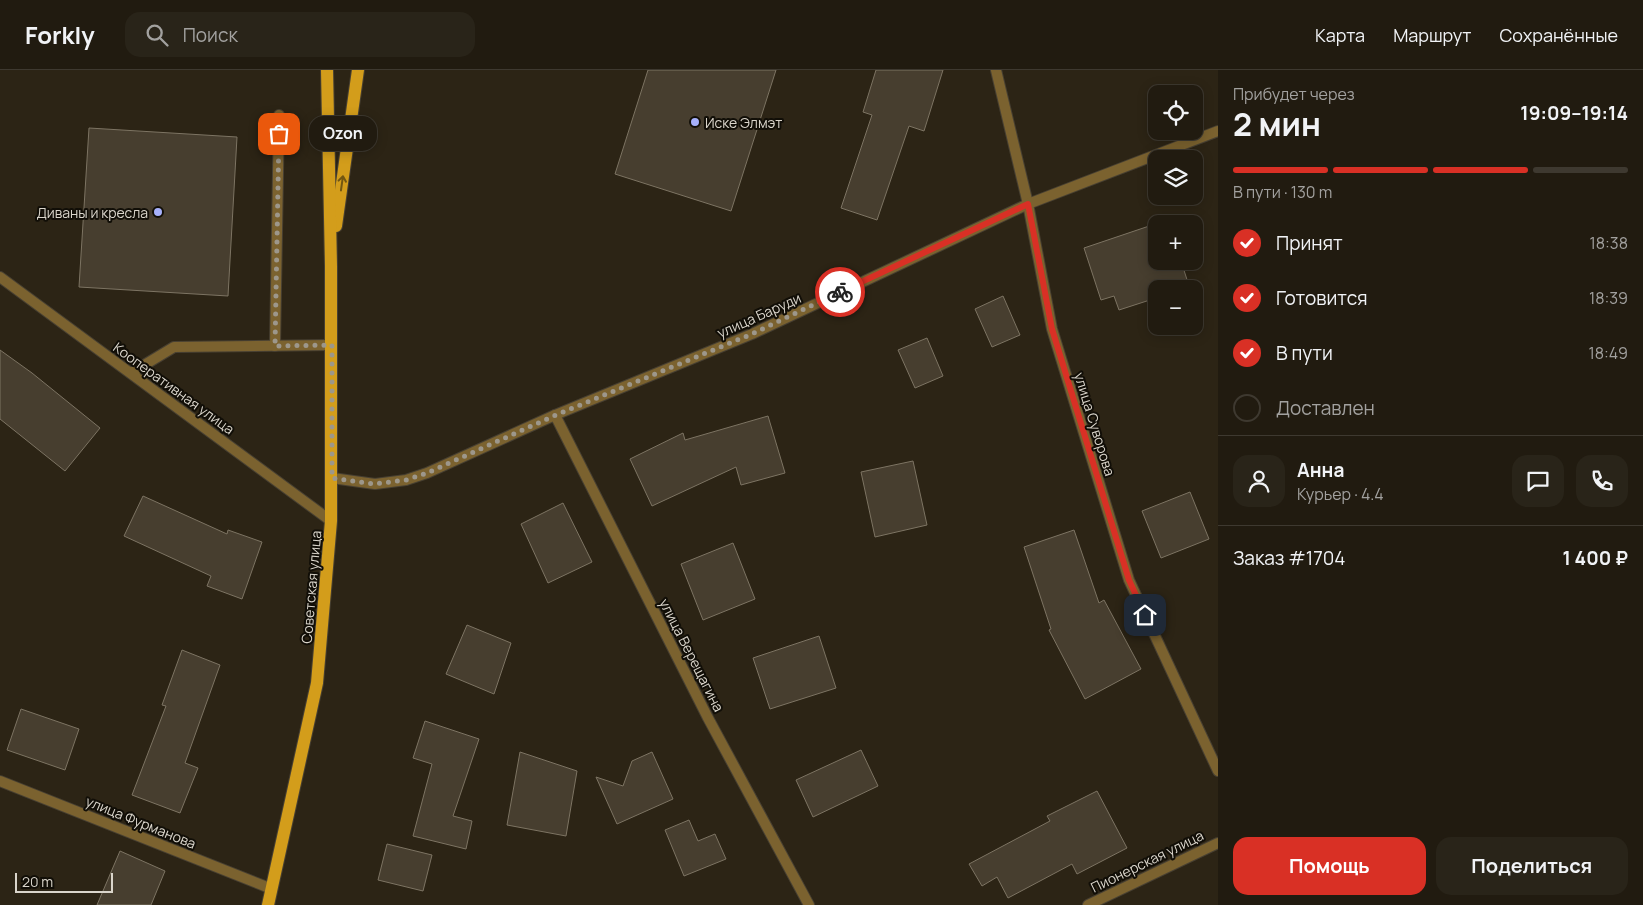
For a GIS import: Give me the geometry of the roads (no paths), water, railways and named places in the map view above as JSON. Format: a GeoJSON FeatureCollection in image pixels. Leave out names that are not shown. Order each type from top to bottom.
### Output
{"type":"FeatureCollection","features":[{"type":"Feature","properties":{"kind":"main road","name":"Советская улица"},"geometry":{"type":"LineString","coordinates":[[268,905],[317,683],[332,521],[332,345],[327,70]]}},
{"type":"Feature","properties":{"kind":"main road","name":"Советская улица"},"geometry":{"type":"LineString","coordinates":[[331,266],[358,70]]}},
{"type":"Feature","properties":{"kind":"street","name":"улица Суворова"},"geometry":{"type":"LineString","coordinates":[[996,70],[1028,204],[1052,329],[1129,580],[1218,771]]}},
{"type":"Feature","properties":{"kind":"street"},"geometry":{"type":"LineString","coordinates":[[275,346],[279,115]]}},
{"type":"Feature","properties":{"kind":"street","name":"улица Баруди"},"geometry":{"type":"LineString","coordinates":[[332,478],[374,484],[406,480],[427,473],[556,415],[752,334],[1028,204],[1218,132]]}},
{"type":"Feature","properties":{"kind":"street","name":"Кооперативная улица"},"geometry":{"type":"LineString","coordinates":[[0,277],[332,521]]}},
{"type":"Feature","properties":{"kind":"street"},"geometry":{"type":"LineString","coordinates":[[131,373],[174,347],[332,345]]}},
{"type":"Feature","properties":{"kind":"street","name":"улица Верещагина"},"geometry":{"type":"LineString","coordinates":[[556,415],[708,718],[809,905]]}},
{"type":"Feature","properties":{"kind":"street","name":"улица Фурманова"},"geometry":{"type":"LineString","coordinates":[[0,781],[272,889]]}},
{"type":"Feature","properties":{"kind":"street","name":"Пионерская улица"},"geometry":{"type":"LineString","coordinates":[[1088,905],[1218,842]]}},
{"type":"Feature","properties":{"kind":"place","name":"Иске Элмэт"},"geometry":{"type":"Point","coordinates":[695,122]}},
{"type":"Feature","properties":{"kind":"place","name":"Ozon"},"geometry":{"type":"Point","coordinates":[279,134]}},
{"type":"Feature","properties":{"kind":"place","name":"Диваны и кресла"},"geometry":{"type":"Point","coordinates":[158,212]}}]}
